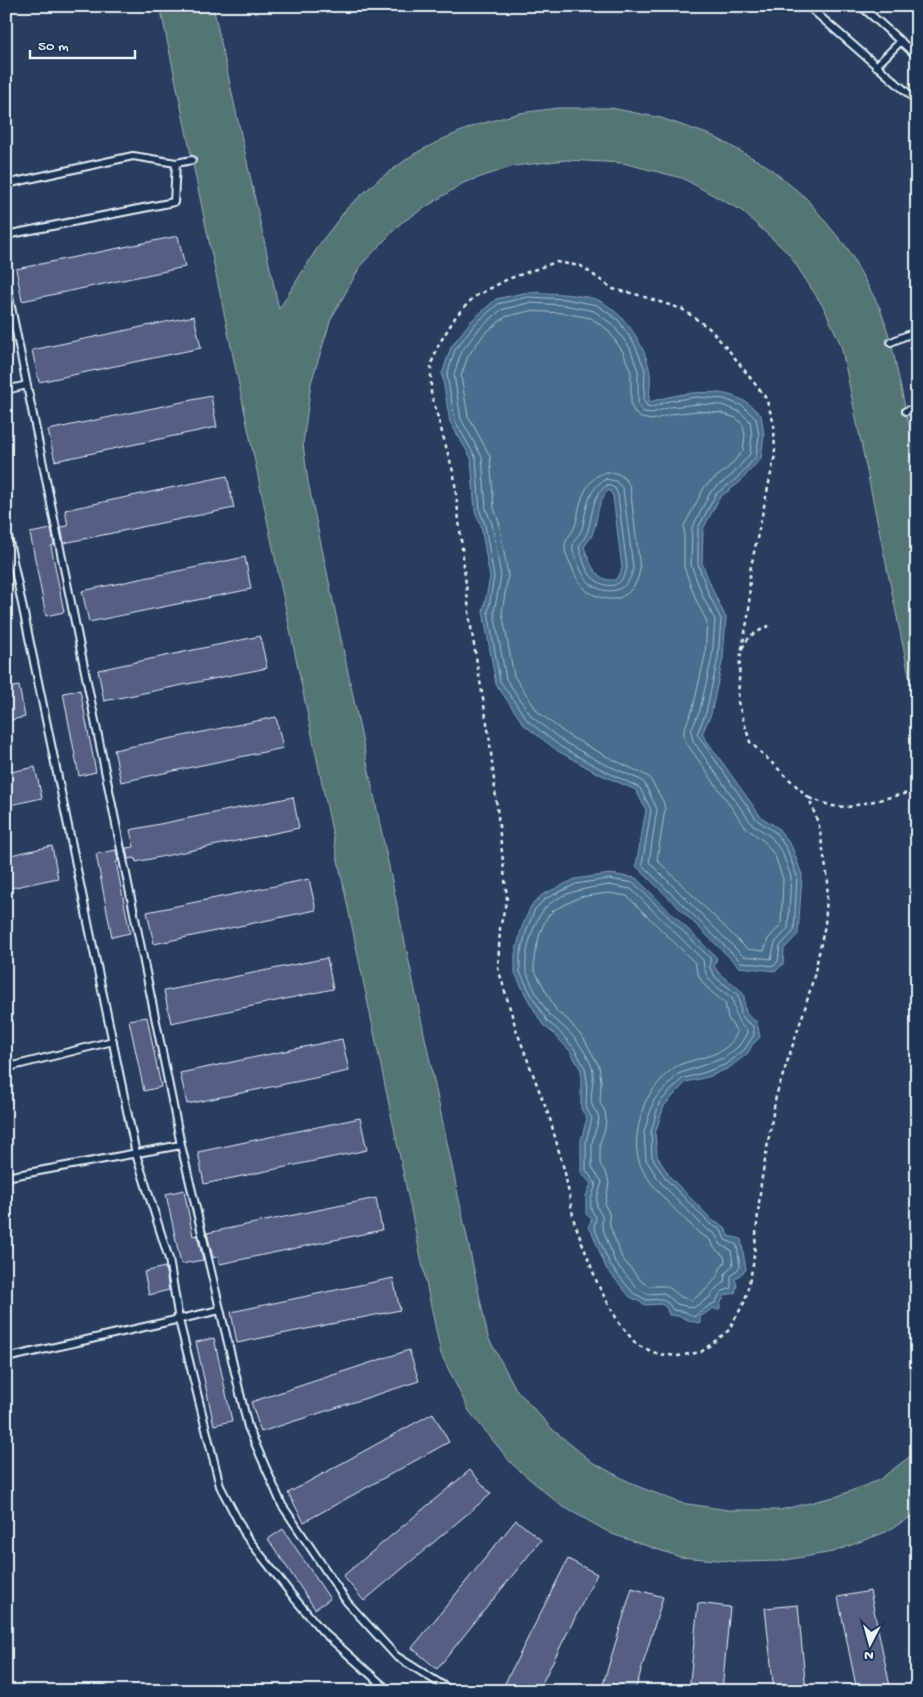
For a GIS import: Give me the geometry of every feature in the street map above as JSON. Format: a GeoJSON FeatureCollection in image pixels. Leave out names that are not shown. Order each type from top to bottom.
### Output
{"type":"FeatureCollection","features":[{"type":"Feature","properties":{"kind":"lane"},"geometry":{"type":"LineString","coordinates":[[808,6],[917,101]]}},
{"type":"Feature","properties":{"kind":"lane"},"geometry":{"type":"LineString","coordinates":[[861,6],[917,56]]}},
{"type":"Feature","properties":{"kind":"lane"},"geometry":{"type":"LineString","coordinates":[[876,66],[901,41]]}},
{"type":"Feature","properties":{"kind":"lane"},"geometry":{"type":"LineString","coordinates":[[6,184],[133,156],[176,163],[192,160]]}},
{"type":"Feature","properties":{"kind":"lane"},"geometry":{"type":"LineString","coordinates":[[6,234],[174,202],[176,163]]}},
{"type":"Feature","properties":{"kind":"lane"},"geometry":{"type":"LineString","coordinates":[[6,282],[182,1145],[248,1427],[282,1505],[347,1602],[396,1656],[452,1691]]}},
{"type":"Feature","properties":{"kind":"lane"},"geometry":{"type":"LineString","coordinates":[[890,342],[917,331]]}},
{"type":"Feature","properties":{"kind":"lane"},"geometry":{"type":"LineString","coordinates":[[6,390],[27,384]]}},
{"type":"Feature","properties":{"kind":"lane"},"geometry":{"type":"LineString","coordinates":[[906,411],[917,408]]}},
{"type":"Feature","properties":{"kind":"lane"},"geometry":{"type":"LineString","coordinates":[[6,527],[136,1154],[169,1259],[179,1320],[220,1486],[246,1536],[295,1599],[323,1632],[389,1691]]}},
{"type":"Feature","properties":{"kind":"lane"},"geometry":{"type":"LineString","coordinates":[[6,1071],[9,1066],[113,1041]]}},
{"type":"Feature","properties":{"kind":"lane"},"geometry":{"type":"LineString","coordinates":[[6,1177],[182,1145]]}},
{"type":"Feature","properties":{"kind":"lane"},"geometry":{"type":"LineString","coordinates":[[6,1358],[220,1310]]}},
{"type":"Feature","properties":{"kind":"path"},"geometry":{"type":"LineString","coordinates":[[809,798],[819,826],[828,881],[825,925],[805,1008],[776,1096],[761,1183],[753,1265],[745,1301],[728,1331],[701,1352],[678,1356],[658,1354],[637,1345],[619,1323],[598,1285],[574,1221],[565,1174],[550,1119],[517,1032],[498,968],[500,928],[507,898],[490,734],[470,621],[454,475],[431,393],[431,364],[439,344],[456,316],[474,296],[508,279],[556,262],[581,266],[613,289],[682,308],[709,328],[766,398],[774,424],[775,455],[750,571],[749,611],[742,649],[738,702],[750,742],[809,798],[832,806],[848,807],[917,791]]}},
{"type":"Feature","properties":{"kind":"path"},"geometry":{"type":"LineString","coordinates":[[742,649],[750,636],[770,624]]}},
{"type":"Feature","properties":{"kind":"green space"},"geometry":{"type":"Polygon","coordinates":[[[160,6],[213,6],[279,309],[321,242],[348,207],[378,180],[414,154],[476,125],[520,113],[558,108],[611,108],[661,118],[713,136],[767,166],[806,198],[848,249],[880,308],[891,342],[917,463],[917,714],[841,345],[824,308],[789,254],[742,211],[682,178],[623,163],[566,160],[514,166],[463,183],[401,223],[361,265],[331,319],[311,383],[303,444],[308,482],[488,1337],[516,1389],[552,1429],[592,1462],[637,1486],[681,1503],[728,1510],[780,1510],[838,1496],[879,1480],[917,1451],[917,1513],[886,1532],[833,1552],[780,1561],[741,1562],[680,1557],[612,1534],[560,1505],[512,1464],[469,1411],[441,1354],[160,6]]]}},
{"type":"Feature","properties":{"kind":"water"},"geometry":{"type":"Polygon","coordinates":[[[528,292],[576,295],[600,301],[617,313],[631,329],[642,348],[650,372],[649,402],[672,396],[711,392],[735,397],[746,402],[761,415],[764,435],[761,458],[739,483],[720,497],[703,529],[702,563],[726,618],[723,658],[711,714],[702,734],[761,817],[778,828],[792,847],[802,875],[798,934],[784,949],[783,964],[776,971],[739,967],[636,866],[646,810],[636,790],[597,773],[558,751],[524,725],[496,684],[483,611],[490,578],[481,526],[475,512],[471,458],[450,422],[442,374],[451,347],[470,322],[496,299],[528,292]],[[609,490],[601,501],[591,537],[584,547],[594,570],[608,580],[615,580],[622,568],[613,496],[609,490]]]}},
{"type":"Feature","properties":{"kind":"water"},"geometry":{"type":"Polygon","coordinates":[[[610,874],[636,878],[717,958],[714,966],[720,975],[740,990],[743,994],[747,1014],[757,1022],[760,1037],[752,1045],[748,1053],[729,1068],[708,1077],[686,1082],[664,1106],[655,1133],[657,1156],[670,1177],[713,1221],[725,1227],[728,1236],[741,1239],[746,1270],[735,1279],[737,1285],[735,1293],[725,1295],[720,1308],[717,1310],[713,1308],[700,1317],[700,1323],[669,1315],[666,1307],[661,1304],[646,1305],[630,1297],[606,1268],[592,1232],[588,1227],[592,1219],[586,1214],[586,1196],[591,1184],[581,1172],[581,1140],[587,1118],[581,1109],[581,1070],[570,1051],[543,1025],[515,973],[515,954],[522,927],[531,906],[542,895],[575,879],[610,874]]]}},
{"type":"Feature","properties":{"kind":"building"},"geometry":{"type":"Polygon","coordinates":[[[178,236],[185,267],[22,301],[16,269],[178,236]]]}},
{"type":"Feature","properties":{"kind":"building"},"geometry":{"type":"Polygon","coordinates":[[[194,316],[201,348],[39,382],[32,350],[194,316]]]}},
{"type":"Feature","properties":{"kind":"building"},"geometry":{"type":"Polygon","coordinates":[[[211,396],[217,427],[55,461],[48,430],[211,396]]]}},
{"type":"Feature","properties":{"kind":"building"},"geometry":{"type":"Polygon","coordinates":[[[227,476],[234,508],[64,543],[61,527],[68,526],[65,510],[227,476]]]}},
{"type":"Feature","properties":{"kind":"building"},"geometry":{"type":"Polygon","coordinates":[[[51,529],[54,545],[51,546],[64,612],[46,616],[30,533],[51,529]]]}},
{"type":"Feature","properties":{"kind":"building"},"geometry":{"type":"Polygon","coordinates":[[[245,557],[251,589],[89,622],[82,591],[245,557]]]}},
{"type":"Feature","properties":{"kind":"building"},"geometry":{"type":"Polygon","coordinates":[[[260,636],[267,668],[104,701],[98,670],[260,636]]]}},
{"type":"Feature","properties":{"kind":"building"},"geometry":{"type":"Polygon","coordinates":[[[19,686],[25,717],[6,721],[6,688],[19,686]]]}},
{"type":"Feature","properties":{"kind":"building"},"geometry":{"type":"Polygon","coordinates":[[[80,690],[96,772],[79,776],[63,693],[80,690]]]}},
{"type":"Feature","properties":{"kind":"building"},"geometry":{"type":"Polygon","coordinates":[[[276,717],[283,748],[121,782],[114,750],[276,717]]]}},
{"type":"Feature","properties":{"kind":"building"},"geometry":{"type":"Polygon","coordinates":[[[35,767],[42,798],[6,806],[6,773],[35,767]]]}},
{"type":"Feature","properties":{"kind":"building"},"geometry":{"type":"Polygon","coordinates":[[[293,797],[299,828],[136,862],[135,858],[128,859],[126,848],[134,847],[130,830],[293,797]]]}},
{"type":"Feature","properties":{"kind":"building"},"geometry":{"type":"Polygon","coordinates":[[[52,846],[58,878],[6,889],[6,856],[52,846]]]}},
{"type":"Feature","properties":{"kind":"building"},"geometry":{"type":"Polygon","coordinates":[[[116,850],[118,861],[116,862],[130,933],[112,937],[96,854],[116,850]]]}},
{"type":"Feature","properties":{"kind":"building"},"geometry":{"type":"Polygon","coordinates":[[[309,879],[316,910],[154,944],[147,912],[309,879]]]}},
{"type":"Feature","properties":{"kind":"building"},"geometry":{"type":"Polygon","coordinates":[[[327,958],[333,989],[171,1023],[164,991],[327,958]]]}},
{"type":"Feature","properties":{"kind":"building"},"geometry":{"type":"Polygon","coordinates":[[[147,1017],[161,1087],[144,1091],[129,1020],[147,1017]]]}},
{"type":"Feature","properties":{"kind":"building"},"geometry":{"type":"Polygon","coordinates":[[[342,1039],[349,1071],[187,1104],[180,1073],[342,1039]]]}},
{"type":"Feature","properties":{"kind":"building"},"geometry":{"type":"Polygon","coordinates":[[[360,1118],[367,1150],[204,1184],[198,1152],[360,1118]]]}},
{"type":"Feature","properties":{"kind":"building"},"geometry":{"type":"Polygon","coordinates":[[[184,1190],[193,1236],[197,1235],[203,1260],[181,1264],[166,1194],[184,1190]]]}},
{"type":"Feature","properties":{"kind":"building"},"geometry":{"type":"Polygon","coordinates":[[[376,1198],[382,1230],[220,1264],[218,1256],[213,1258],[207,1233],[376,1198]]]}},
{"type":"Feature","properties":{"kind":"building"},"geometry":{"type":"Polygon","coordinates":[[[165,1267],[169,1290],[149,1295],[144,1272],[165,1267]]]}},
{"type":"Feature","properties":{"kind":"building"},"geometry":{"type":"Polygon","coordinates":[[[393,1278],[400,1310],[237,1343],[231,1312],[393,1278]]]}},
{"type":"Feature","properties":{"kind":"building"},"geometry":{"type":"Polygon","coordinates":[[[214,1338],[232,1421],[214,1425],[196,1342],[214,1338]]]}},
{"type":"Feature","properties":{"kind":"building"},"geometry":{"type":"Polygon","coordinates":[[[409,1350],[419,1381],[261,1432],[251,1402],[409,1350]]]}},
{"type":"Feature","properties":{"kind":"building"},"geometry":{"type":"Polygon","coordinates":[[[433,1413],[449,1442],[304,1522],[288,1493],[433,1413]]]}},
{"type":"Feature","properties":{"kind":"building"},"geometry":{"type":"Polygon","coordinates":[[[470,1470],[491,1494],[364,1601],[343,1576],[470,1470]]]}},
{"type":"Feature","properties":{"kind":"building"},"geometry":{"type":"Polygon","coordinates":[[[516,1520],[541,1540],[437,1669],[412,1648],[516,1520]]]}},
{"type":"Feature","properties":{"kind":"building"},"geometry":{"type":"Polygon","coordinates":[[[283,1529],[330,1599],[315,1609],[268,1539],[283,1529]]]}},
{"type":"Feature","properties":{"kind":"building"},"geometry":{"type":"Polygon","coordinates":[[[568,1559],[597,1574],[538,1691],[501,1691],[568,1559]]]}},
{"type":"Feature","properties":{"kind":"building"},"geometry":{"type":"Polygon","coordinates":[[[632,1588],[663,1597],[635,1691],[601,1691],[632,1588]]]}},
{"type":"Feature","properties":{"kind":"building"},"geometry":{"type":"Polygon","coordinates":[[[870,1591],[891,1691],[857,1691],[838,1597],[870,1591]]]}},
{"type":"Feature","properties":{"kind":"building"},"geometry":{"type":"Polygon","coordinates":[[[698,1603],[730,1607],[722,1691],[689,1691],[698,1603]]]}},
{"type":"Feature","properties":{"kind":"building"},"geometry":{"type":"Polygon","coordinates":[[[798,1605],[806,1691],[774,1691],[765,1608],[798,1605]]]}}]}
